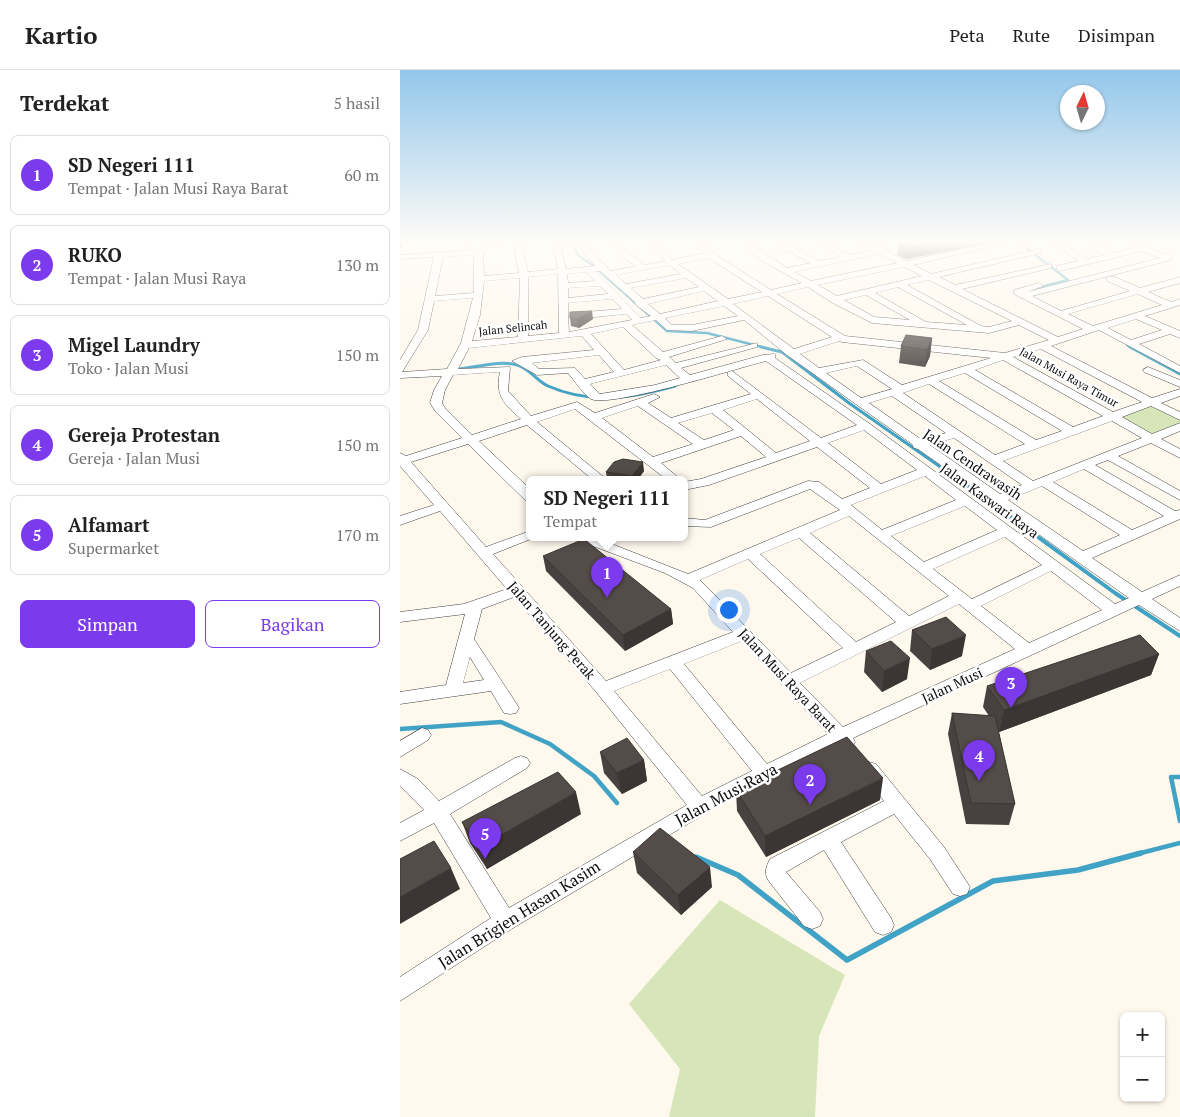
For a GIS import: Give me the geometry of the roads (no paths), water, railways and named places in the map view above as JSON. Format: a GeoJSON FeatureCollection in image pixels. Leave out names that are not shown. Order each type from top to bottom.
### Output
{"type":"FeatureCollection","features":[{"type":"Feature","properties":{"kind":"street"},"geometry":{"type":"LineString","coordinates":[[400,372],[423,330],[430,292]]}},
{"type":"Feature","properties":{"kind":"street"},"geometry":{"type":"LineString","coordinates":[[477,292],[473,326],[466,345],[440,390],[436,403],[440,410],[526,493]]}},
{"type":"Feature","properties":{"kind":"street"},"geometry":{"type":"LineString","coordinates":[[524,292],[524,339]]}},
{"type":"Feature","properties":{"kind":"street"},"geometry":{"type":"LineString","coordinates":[[562,292],[564,335]]}},
{"type":"Feature","properties":{"kind":"street"},"geometry":{"type":"LineString","coordinates":[[612,292],[628,311]]}},
{"type":"Feature","properties":{"kind":"street"},"geometry":{"type":"LineString","coordinates":[[628,292],[640,303],[648,319]]}},
{"type":"Feature","properties":{"kind":"street"},"geometry":{"type":"LineString","coordinates":[[640,303],[689,292]]}},
{"type":"Feature","properties":{"kind":"street"},"geometry":{"type":"LineString","coordinates":[[712,292],[746,317],[779,357]]}},
{"type":"Feature","properties":{"kind":"street","name":"Jalan Selincah"},"geometry":{"type":"LineString","coordinates":[[466,345],[584,333],[773,292]]}},
{"type":"Feature","properties":{"kind":"street"},"geometry":{"type":"LineString","coordinates":[[821,292],[872,320],[982,330],[995,330],[1019,322]]}},
{"type":"Feature","properties":{"kind":"street"},"geometry":{"type":"LineString","coordinates":[[834,300],[866,292],[926,325]]}},
{"type":"Feature","properties":{"kind":"street"},"geometry":{"type":"LineString","coordinates":[[912,292],[982,330]]}},
{"type":"Feature","properties":{"kind":"street"},"geometry":{"type":"LineString","coordinates":[[962,292],[1057,340]]}},
{"type":"Feature","properties":{"kind":"street"},"geometry":{"type":"LineString","coordinates":[[1017,292],[1131,343],[1180,370]]}},
{"type":"Feature","properties":{"kind":"street"},"geometry":{"type":"LineString","coordinates":[[1030,294],[1036,292]]}},
{"type":"Feature","properties":{"kind":"street"},"geometry":{"type":"LineString","coordinates":[[1065,312],[1135,292]]}},
{"type":"Feature","properties":{"kind":"street"},"geometry":{"type":"LineString","coordinates":[[1140,292],[1172,305],[1180,314]]}},
{"type":"Feature","properties":{"kind":"street","name":"Jalan Musi Raya Timur"},"geometry":{"type":"LineString","coordinates":[[768,293],[840,338],[1005,356],[1180,454]]}},
{"type":"Feature","properties":{"kind":"street"},"geometry":{"type":"LineString","coordinates":[[429,299],[477,295]]}},
{"type":"Feature","properties":{"kind":"street"},"geometry":{"type":"LineString","coordinates":[[563,301],[616,296]]}},
{"type":"Feature","properties":{"kind":"street"},"geometry":{"type":"LineString","coordinates":[[860,402],[1172,305]]}},
{"type":"Feature","properties":{"kind":"street"},"geometry":{"type":"LineString","coordinates":[[563,316],[628,311],[670,328],[680,329],[746,317]]}},
{"type":"Feature","properties":{"kind":"street"},"geometry":{"type":"LineString","coordinates":[[1137,316],[1175,333]]}},
{"type":"Feature","properties":{"kind":"street"},"geometry":{"type":"LineString","coordinates":[[626,324],[689,380]]}},
{"type":"Feature","properties":{"kind":"street"},"geometry":{"type":"LineString","coordinates":[[584,333],[621,373]]}},
{"type":"Feature","properties":{"kind":"street"},"geometry":{"type":"LineString","coordinates":[[1131,343],[1175,333]]}},
{"type":"Feature","properties":{"kind":"street"},"geometry":{"type":"LineString","coordinates":[[522,360],[537,372],[571,370],[598,397],[659,391],[732,374],[840,338]]}},
{"type":"Feature","properties":{"kind":"street"},"geometry":{"type":"LineString","coordinates":[[667,362],[722,339]]}},
{"type":"Feature","properties":{"kind":"street"},"geometry":{"type":"LineString","coordinates":[[582,383],[667,362],[753,345]]}},
{"type":"Feature","properties":{"kind":"street"},"geometry":{"type":"LineString","coordinates":[[1042,345],[1180,417]]}},
{"type":"Feature","properties":{"kind":"street"},"geometry":{"type":"LineString","coordinates":[[452,370],[600,352]]}},
{"type":"Feature","properties":{"kind":"street"},"geometry":{"type":"LineString","coordinates":[[1163,360],[1180,354]]}},
{"type":"Feature","properties":{"kind":"street"},"geometry":{"type":"LineString","coordinates":[[594,417],[640,402],[659,391],[689,380],[779,357]]}},
{"type":"Feature","properties":{"kind":"street","name":"Jalan Cendrawasih"},"geometry":{"type":"LineString","coordinates":[[779,357],[817,372],[918,445],[1081,557],[1137,600],[1180,626]]}},
{"type":"Feature","properties":{"kind":"street","name":"Jalan Kaswari Raya"},"geometry":{"type":"LineString","coordinates":[[779,357],[866,426],[1116,610]]}},
{"type":"Feature","properties":{"kind":"street"},"geometry":{"type":"LineString","coordinates":[[817,372],[847,364],[860,363],[954,434],[993,460],[1038,483],[1130,536]]}},
{"type":"Feature","properties":{"kind":"street"},"geometry":{"type":"LineString","coordinates":[[400,372],[506,369],[504,393],[528,419],[597,476],[609,467]]}},
{"type":"Feature","properties":{"kind":"street"},"geometry":{"type":"LineString","coordinates":[[966,369],[1071,431]]}},
{"type":"Feature","properties":{"kind":"street"},"geometry":{"type":"LineString","coordinates":[[1148,370],[1180,384]]}},
{"type":"Feature","properties":{"kind":"street"},"geometry":{"type":"LineString","coordinates":[[732,374],[880,490]]}},
{"type":"Feature","properties":{"kind":"street"},"geometry":{"type":"LineString","coordinates":[[930,380],[1035,445]]}},
{"type":"Feature","properties":{"kind":"street"},"geometry":{"type":"LineString","coordinates":[[993,460],[1180,392]]}},
{"type":"Feature","properties":{"kind":"street"},"geometry":{"type":"LineString","coordinates":[[669,422],[759,395]]}},
{"type":"Feature","properties":{"kind":"street"},"geometry":{"type":"LineString","coordinates":[[640,402],[703,445]]}},
{"type":"Feature","properties":{"kind":"street"},"geometry":{"type":"LineString","coordinates":[[401,460],[575,405],[581,407],[669,476]]}},
{"type":"Feature","properties":{"kind":"street"},"geometry":{"type":"LineString","coordinates":[[715,408],[775,458]]}},
{"type":"Feature","properties":{"kind":"street"},"geometry":{"type":"LineString","coordinates":[[688,485],[704,482],[866,426]]}},
{"type":"Feature","properties":{"kind":"street"},"geometry":{"type":"LineString","coordinates":[[998,499],[1180,427]]}},
{"type":"Feature","properties":{"kind":"street"},"geometry":{"type":"LineString","coordinates":[[626,462],[703,445],[744,431]]}},
{"type":"Feature","properties":{"kind":"street"},"geometry":{"type":"LineString","coordinates":[[918,445],[954,434]]}},
{"type":"Feature","properties":{"kind":"street"},"geometry":{"type":"LineString","coordinates":[[1110,456],[1180,496]]}},
{"type":"Feature","properties":{"kind":"street","name":"Jalan Tanjung Perak"},"geometry":{"type":"LineString","coordinates":[[401,460],[485,552],[603,688],[699,806]]}},
{"type":"Feature","properties":{"kind":"street"},"geometry":{"type":"LineString","coordinates":[[1086,465],[1177,515]]}},
{"type":"Feature","properties":{"kind":"street"},"geometry":{"type":"LineString","coordinates":[[689,579],[801,532],[880,490],[926,471]]}},
{"type":"Feature","properties":{"kind":"street"},"geometry":{"type":"LineString","coordinates":[[688,522],[706,524],[810,485],[816,485],[1026,649]]}},
{"type":"Feature","properties":{"kind":"street"},"geometry":{"type":"LineString","coordinates":[[881,535],[965,500]]}},
{"type":"Feature","properties":{"kind":"street"},"geometry":{"type":"LineString","coordinates":[[400,521],[443,506]]}},
{"type":"Feature","properties":{"kind":"street"},"geometry":{"type":"LineString","coordinates":[[1081,557],[1177,515]]}},
{"type":"Feature","properties":{"kind":"street"},"geometry":{"type":"LineString","coordinates":[[923,568],[1007,531]]}},
{"type":"Feature","properties":{"kind":"street"},"geometry":{"type":"LineString","coordinates":[[801,532],[907,623]]}},
{"type":"Feature","properties":{"kind":"street"},"geometry":{"type":"LineString","coordinates":[[485,552],[526,537]]}},
{"type":"Feature","properties":{"kind":"street","name":"Jalan Musi Raya Barat"},"geometry":{"type":"LineString","coordinates":[[592,541],[689,579],[710,597],[841,736],[937,853],[960,887]]}},
{"type":"Feature","properties":{"kind":"street"},"geometry":{"type":"LineString","coordinates":[[750,553],[854,649]]}},
{"type":"Feature","properties":{"kind":"street"},"geometry":{"type":"LineString","coordinates":[[788,681],[907,623],[1020,583],[1054,564]]}},
{"type":"Feature","properties":{"kind":"street"},"geometry":{"type":"LineString","coordinates":[[1116,610],[1180,580]]}},
{"type":"Feature","properties":{"kind":"street"},"geometry":{"type":"LineString","coordinates":[[400,617],[475,606],[517,591]]}},
{"type":"Feature","properties":{"kind":"street"},"geometry":{"type":"LineString","coordinates":[[454,691],[475,606]]}},
{"type":"Feature","properties":{"kind":"street","name":"Jalan Musi"},"geometry":{"type":"LineString","coordinates":[[841,736],[1026,649],[1116,610]]}},
{"type":"Feature","properties":{"kind":"street"},"geometry":{"type":"LineString","coordinates":[[603,688],[744,634]]}},
{"type":"Feature","properties":{"kind":"street"},"geometry":{"type":"LineString","coordinates":[[466,638],[510,708]]}},
{"type":"Feature","properties":{"kind":"street"},"geometry":{"type":"LineString","coordinates":[[673,662],[764,774]]}},
{"type":"Feature","properties":{"kind":"street"},"geometry":{"type":"LineString","coordinates":[[400,698],[494,685]]}},
{"type":"Feature","properties":{"kind":"street"},"geometry":{"type":"LineString","coordinates":[[400,738],[422,735],[400,750]]}},
{"type":"Feature","properties":{"kind":"street","name":"Jalan Musi Raya"},"geometry":{"type":"LineString","coordinates":[[639,841],[699,806],[841,736]]}},
{"type":"Feature","properties":{"kind":"street"},"geometry":{"type":"LineString","coordinates":[[400,833],[521,764]]}},
{"type":"Feature","properties":{"kind":"street"},"geometry":{"type":"LineString","coordinates":[[400,776],[411,784],[438,812],[505,921]]}},
{"type":"Feature","properties":{"kind":"street"},"geometry":{"type":"LineString","coordinates":[[812,920],[777,878],[774,871],[779,863],[897,803]]}},
{"type":"Feature","properties":{"kind":"street"},"geometry":{"type":"LineString","coordinates":[[828,839],[883,925]]}},
{"type":"Feature","properties":{"kind":"street","name":"Jalan Brigjen Hasan Kasim"},"geometry":{"type":"LineString","coordinates":[[400,990],[505,921],[639,841]]}},
{"type":"Feature","properties":{"kind":"waterway"},"geometry":{"type":"LineString","coordinates":[[623,292],[667,331],[707,333],[766,348]]}},
{"type":"Feature","properties":{"kind":"waterway"},"geometry":{"type":"LineString","coordinates":[[1127,345],[1132,348]]}},
{"type":"Feature","properties":{"kind":"waterway"},"geometry":{"type":"LineString","coordinates":[[761,347],[782,352],[849,403],[959,480]]}},
{"type":"Feature","properties":{"kind":"waterway"},"geometry":{"type":"LineString","coordinates":[[1130,347],[1180,374]]}},
{"type":"Feature","properties":{"kind":"waterway"},"geometry":{"type":"LineString","coordinates":[[460,369],[496,364],[517,365],[548,386],[564,392],[596,398],[643,394],[675,386]]}},
{"type":"Feature","properties":{"kind":"waterway"},"geometry":{"type":"LineString","coordinates":[[957,478],[1115,593],[1180,636]]}},
{"type":"Feature","properties":{"kind":"waterway"},"geometry":{"type":"LineString","coordinates":[[400,729],[501,722],[550,744],[594,776],[617,803]]}},
{"type":"Feature","properties":{"kind":"waterway"},"geometry":{"type":"LineString","coordinates":[[1180,777],[1171,777],[1180,821]]}},
{"type":"Feature","properties":{"kind":"waterway"},"geometry":{"type":"LineString","coordinates":[[1137,854],[1180,843]]}},
{"type":"Feature","properties":{"kind":"waterway"},"geometry":{"type":"LineString","coordinates":[[696,857],[738,875],[847,960],[993,881],[1078,870],[1141,853]]}},
{"type":"Feature","properties":{"kind":"place","name":"SD Negeri 111"},"geometry":{"type":"Point","coordinates":[607,598]}},
{"type":"Feature","properties":{"kind":"place","name":"Migel Laundry"},"geometry":{"type":"Point","coordinates":[1011,708]}},
{"type":"Feature","properties":{"kind":"place","name":"Gereja Protestan"},"geometry":{"type":"Point","coordinates":[979,781]}},
{"type":"Feature","properties":{"kind":"place","name":"RUKO"},"geometry":{"type":"Point","coordinates":[810,805]}},
{"type":"Feature","properties":{"kind":"place","name":"Alfamart"},"geometry":{"type":"Point","coordinates":[485,859]}}]}
